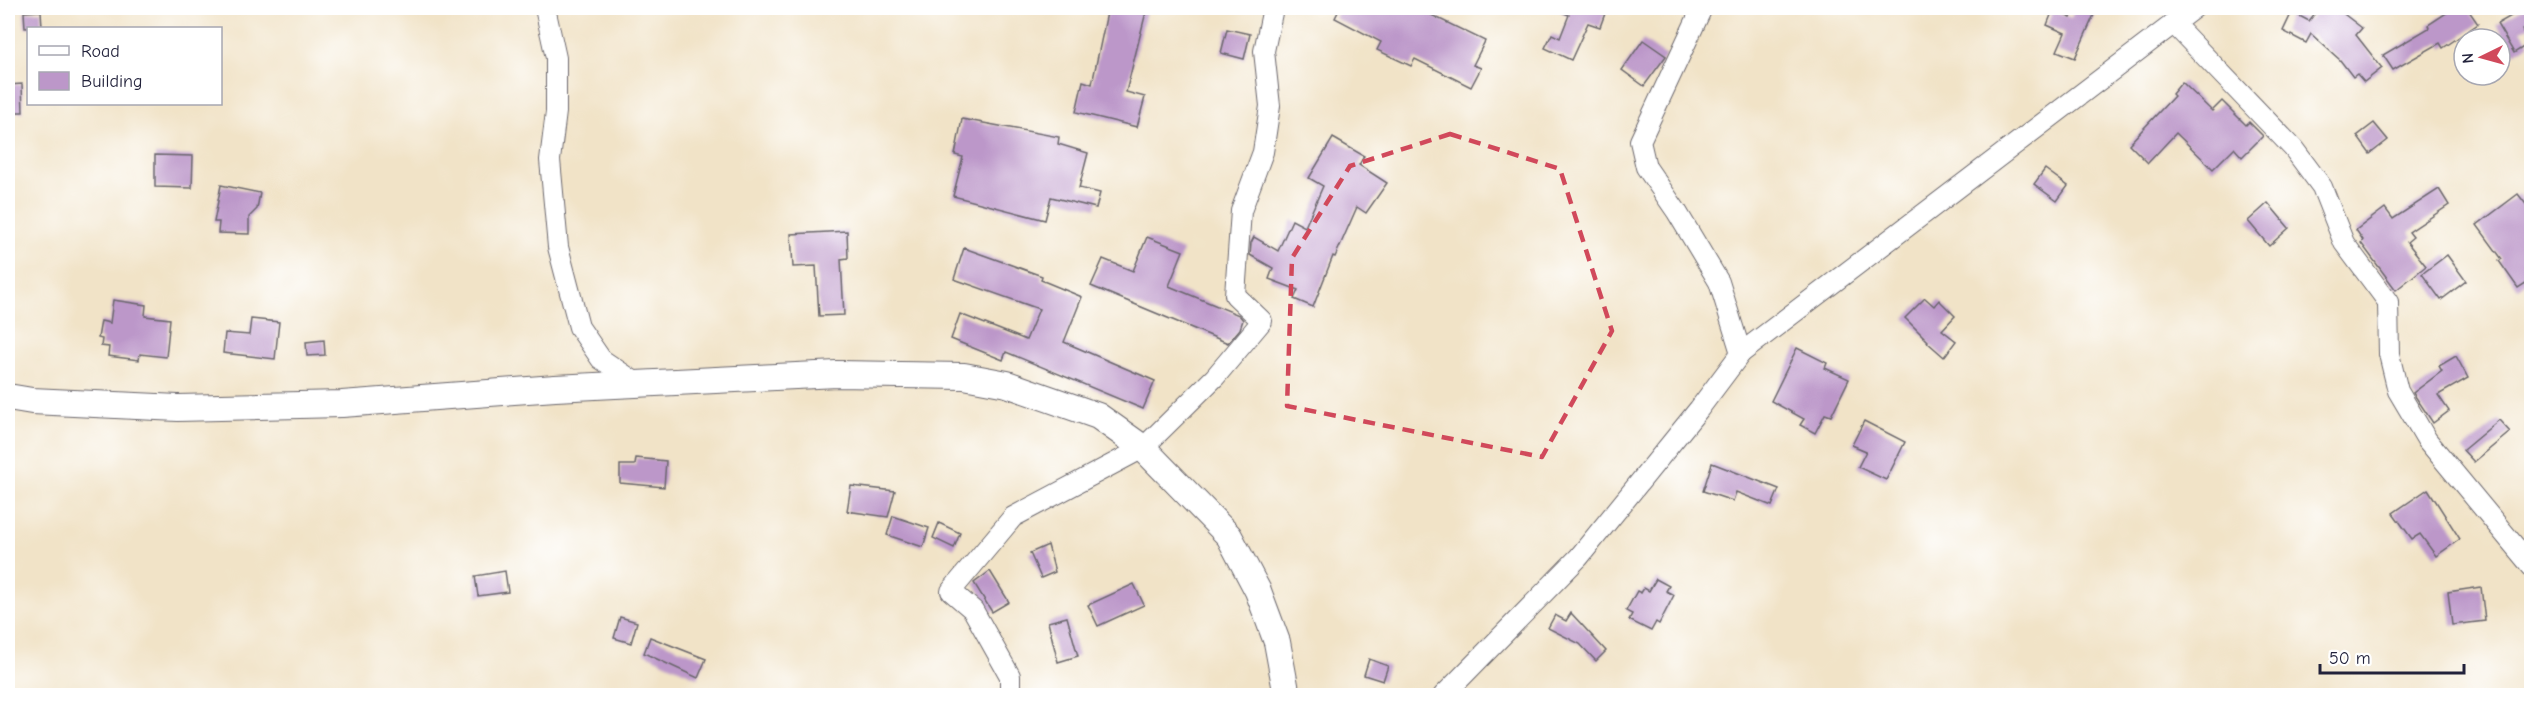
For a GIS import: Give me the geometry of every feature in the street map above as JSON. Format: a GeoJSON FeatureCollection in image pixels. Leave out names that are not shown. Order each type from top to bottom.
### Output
{"type":"FeatureCollection","features":[{"type":"Feature","properties":{"kind":"street"},"geometry":{"type":"LineString","coordinates":[[545,8],[556,58],[556,112],[550,160],[558,247],[579,327],[601,359],[638,384]]}},
{"type":"Feature","properties":{"kind":"street"},"geometry":{"type":"LineString","coordinates":[[1010,696],[1010,676],[973,610],[951,591],[1013,517],[1143,448],[1215,377],[1262,321],[1235,295],[1241,211],[1263,152],[1270,106],[1264,51],[1273,8]]}},
{"type":"Feature","properties":{"kind":"street"},"geometry":{"type":"LineString","coordinates":[[1702,8],[1640,141],[1646,167],[1677,212],[1719,282],[1741,353]]}},
{"type":"Feature","properties":{"kind":"street"},"geometry":{"type":"LineString","coordinates":[[1443,696],[1579,557],[1699,409],[1741,353],[2194,8]]}},
{"type":"Feature","properties":{"kind":"street"},"geometry":{"type":"LineString","coordinates":[[2173,23],[2292,148],[2322,187],[2344,243],[2388,302],[2390,354],[2398,391],[2427,440],[2532,567]]}},
{"type":"Feature","properties":{"kind":"street"},"geometry":{"type":"LineString","coordinates":[[8,397],[33,401],[178,408],[342,404],[638,384],[837,374],[964,376],[1007,384],[1098,416],[1143,448],[1229,536],[1258,591],[1277,642],[1287,696]]}},
{"type":"Feature","properties":{"kind":"highlighted area"},"geometry":{"type":"Polygon","coordinates":[[[1450,134],[1560,169],[1612,331],[1542,457],[1287,406],[1292,258],[1350,166],[1450,134]]]}},
{"type":"Feature","properties":{"kind":"building"},"geometry":{"type":"Polygon","coordinates":[[[1108,8],[1147,8],[1126,92],[1145,97],[1137,127],[1076,112],[1083,81],[1092,84],[1108,8]]]}},
{"type":"Feature","properties":{"kind":"building"},"geometry":{"type":"Polygon","coordinates":[[[1340,8],[1417,8],[1485,41],[1473,65],[1481,68],[1471,87],[1415,59],[1411,66],[1377,50],[1381,42],[1335,18],[1340,8]]]}},
{"type":"Feature","properties":{"kind":"building"},"geometry":{"type":"Polygon","coordinates":[[[1552,8],[1607,8],[1600,27],[1588,23],[1571,60],[1545,48],[1552,34],[1560,38],[1569,15],[1552,8]]]}},
{"type":"Feature","properties":{"kind":"building"},"geometry":{"type":"Polygon","coordinates":[[[2075,8],[2097,8],[2075,58],[2057,51],[2065,33],[2047,25],[2053,10],[2071,18],[2075,8]]]}},
{"type":"Feature","properties":{"kind":"building"},"geometry":{"type":"Polygon","coordinates":[[[2319,8],[2336,8],[2362,28],[2356,35],[2382,68],[2364,82],[2357,74],[2353,77],[2340,60],[2311,34],[2306,43],[2283,31],[2292,12],[2309,21],[2319,8]]]}},
{"type":"Feature","properties":{"kind":"building"},"geometry":{"type":"Polygon","coordinates":[[[2454,8],[2467,8],[2478,24],[2474,27],[2452,27],[2452,42],[2443,48],[2440,43],[2393,70],[2383,55],[2429,28],[2428,25],[2454,8]]]}},
{"type":"Feature","properties":{"kind":"building"},"geometry":{"type":"Polygon","coordinates":[[[2528,8],[2532,15],[2532,26],[2522,30],[2530,43],[2514,53],[2512,27],[2499,27],[2497,24],[2528,8]]]}},
{"type":"Feature","properties":{"kind":"building"},"geometry":{"type":"Polygon","coordinates":[[[41,11],[42,27],[25,28],[24,12],[41,11]]]}},
{"type":"Feature","properties":{"kind":"building"},"geometry":{"type":"Polygon","coordinates":[[[1227,29],[1250,34],[1244,59],[1221,53],[1227,29]]]}},
{"type":"Feature","properties":{"kind":"building"},"geometry":{"type":"Polygon","coordinates":[[[1643,40],[1666,56],[1644,86],[1622,70],[1643,40]]]}},
{"type":"Feature","properties":{"kind":"building"},"geometry":{"type":"Polygon","coordinates":[[[2182,82],[2212,111],[2222,101],[2246,125],[2249,122],[2263,136],[2242,157],[2234,148],[2213,169],[2176,133],[2148,163],[2129,144],[2174,96],[2172,94],[2182,82]]]}},
{"type":"Feature","properties":{"kind":"building"},"geometry":{"type":"Polygon","coordinates":[[[22,84],[23,112],[8,112],[8,85],[22,84]]]}},
{"type":"Feature","properties":{"kind":"building"},"geometry":{"type":"Polygon","coordinates":[[[962,119],[1059,137],[1058,144],[1088,153],[1079,188],[1100,193],[1096,208],[1051,197],[1045,220],[953,196],[963,157],[955,155],[962,119]]]}},
{"type":"Feature","properties":{"kind":"building"},"geometry":{"type":"Polygon","coordinates":[[[2374,123],[2388,140],[2370,154],[2357,136],[2374,123]]]}},
{"type":"Feature","properties":{"kind":"building"},"geometry":{"type":"Polygon","coordinates":[[[1333,138],[1364,156],[1359,165],[1387,183],[1366,213],[1357,207],[1335,257],[1333,256],[1313,307],[1294,299],[1298,290],[1269,279],[1273,268],[1250,255],[1251,243],[1254,237],[1278,251],[1292,220],[1305,227],[1323,186],[1309,178],[1333,138]]]}},
{"type":"Feature","properties":{"kind":"building"},"geometry":{"type":"Polygon","coordinates":[[[155,155],[193,156],[192,188],[155,187],[155,155]]]}},
{"type":"Feature","properties":{"kind":"building"},"geometry":{"type":"Polygon","coordinates":[[[2045,169],[2068,186],[2057,201],[2034,184],[2045,169]]]}},
{"type":"Feature","properties":{"kind":"building"},"geometry":{"type":"Polygon","coordinates":[[[221,185],[260,193],[257,209],[249,217],[249,234],[218,233],[219,222],[214,222],[221,185]]]}},
{"type":"Feature","properties":{"kind":"building"},"geometry":{"type":"Polygon","coordinates":[[[2439,189],[2449,205],[2409,232],[2413,237],[2407,242],[2426,266],[2396,290],[2361,243],[2363,240],[2356,230],[2385,208],[2393,219],[2439,189]]]}},
{"type":"Feature","properties":{"kind":"building"},"geometry":{"type":"Polygon","coordinates":[[[2518,194],[2532,212],[2532,279],[2518,288],[2499,261],[2502,259],[2477,225],[2518,194]]]}},
{"type":"Feature","properties":{"kind":"building"},"geometry":{"type":"Polygon","coordinates":[[[2268,203],[2289,228],[2269,246],[2248,221],[2268,203]]]}},
{"type":"Feature","properties":{"kind":"building"},"geometry":{"type":"Polygon","coordinates":[[[847,231],[848,258],[841,259],[844,315],[819,316],[816,266],[793,267],[791,234],[847,231]]]}},
{"type":"Feature","properties":{"kind":"building"},"geometry":{"type":"Polygon","coordinates":[[[1147,237],[1183,251],[1169,286],[1239,315],[1243,320],[1240,329],[1228,343],[1091,286],[1103,259],[1133,271],[1147,237]]]}},
{"type":"Feature","properties":{"kind":"building"},"geometry":{"type":"Polygon","coordinates":[[[964,248],[1042,276],[1041,280],[1082,297],[1064,342],[1155,381],[1143,409],[1006,352],[1003,360],[951,339],[960,314],[1026,340],[1039,309],[954,279],[964,248]]]}},
{"type":"Feature","properties":{"kind":"building"},"geometry":{"type":"Polygon","coordinates":[[[2447,255],[2466,281],[2441,300],[2422,274],[2447,255]]]}},
{"type":"Feature","properties":{"kind":"building"},"geometry":{"type":"Polygon","coordinates":[[[1925,298],[1934,306],[1939,300],[1955,316],[1942,330],[1956,341],[1944,357],[1905,318],[1925,298]]]}},
{"type":"Feature","properties":{"kind":"building"},"geometry":{"type":"Polygon","coordinates":[[[113,300],[146,305],[145,316],[170,319],[166,357],[140,354],[139,360],[108,356],[109,347],[101,346],[102,339],[98,338],[101,321],[110,323],[113,300]]]}},
{"type":"Feature","properties":{"kind":"building"},"geometry":{"type":"Polygon","coordinates":[[[251,319],[279,322],[275,359],[223,353],[225,333],[249,335],[251,319]]]}},
{"type":"Feature","properties":{"kind":"building"},"geometry":{"type":"Polygon","coordinates":[[[324,340],[325,355],[307,356],[306,342],[324,340]]]}},
{"type":"Feature","properties":{"kind":"building"},"geometry":{"type":"Polygon","coordinates":[[[1797,348],[1827,363],[1825,368],[1849,379],[1831,416],[1825,414],[1815,433],[1800,425],[1804,419],[1771,401],[1797,348]]]}},
{"type":"Feature","properties":{"kind":"building"},"geometry":{"type":"Polygon","coordinates":[[[2456,356],[2468,378],[2438,395],[2449,411],[2433,423],[2413,393],[2442,371],[2439,366],[2456,356]]]}},
{"type":"Feature","properties":{"kind":"building"},"geometry":{"type":"Polygon","coordinates":[[[2499,420],[2510,432],[2474,462],[2463,450],[2499,420]]]}},
{"type":"Feature","properties":{"kind":"building"},"geometry":{"type":"Polygon","coordinates":[[[1864,421],[1905,442],[1886,480],[1858,467],[1866,451],[1852,445],[1864,421]]]}},
{"type":"Feature","properties":{"kind":"building"},"geometry":{"type":"Polygon","coordinates":[[[636,458],[666,461],[664,487],[620,483],[620,465],[635,465],[636,458]]]}},
{"type":"Feature","properties":{"kind":"building"},"geometry":{"type":"Polygon","coordinates":[[[1712,463],[1779,489],[1772,506],[1736,492],[1733,501],[1703,491],[1712,463]]]}},
{"type":"Feature","properties":{"kind":"building"},"geometry":{"type":"Polygon","coordinates":[[[851,486],[895,491],[888,517],[847,511],[851,486]]]}},
{"type":"Feature","properties":{"kind":"building"},"geometry":{"type":"Polygon","coordinates":[[[2428,489],[2460,539],[2436,556],[2420,534],[2412,539],[2393,513],[2428,489]]]}},
{"type":"Feature","properties":{"kind":"building"},"geometry":{"type":"Polygon","coordinates":[[[893,516],[929,528],[923,547],[887,535],[893,516]]]}},
{"type":"Feature","properties":{"kind":"building"},"geometry":{"type":"Polygon","coordinates":[[[939,523],[960,533],[954,548],[933,538],[939,523]]]}},
{"type":"Feature","properties":{"kind":"building"},"geometry":{"type":"Polygon","coordinates":[[[1048,545],[1055,572],[1041,578],[1030,553],[1048,545]]]}},
{"type":"Feature","properties":{"kind":"building"},"geometry":{"type":"Polygon","coordinates":[[[505,571],[508,592],[478,596],[475,576],[505,571]]]}},
{"type":"Feature","properties":{"kind":"building"},"geometry":{"type":"Polygon","coordinates":[[[990,571],[1009,602],[992,612],[974,583],[990,571]]]}},
{"type":"Feature","properties":{"kind":"building"},"geometry":{"type":"Polygon","coordinates":[[[1656,579],[1669,586],[1666,591],[1674,595],[1659,624],[1656,622],[1651,631],[1629,620],[1632,614],[1626,611],[1637,591],[1641,593],[1644,588],[1649,591],[1656,579]]]}},
{"type":"Feature","properties":{"kind":"building"},"geometry":{"type":"Polygon","coordinates":[[[1134,584],[1144,605],[1098,626],[1088,605],[1134,584]]]}},
{"type":"Feature","properties":{"kind":"building"},"geometry":{"type":"Polygon","coordinates":[[[2481,587],[2485,621],[2452,625],[2448,592],[2481,587]]]}},
{"type":"Feature","properties":{"kind":"building"},"geometry":{"type":"Polygon","coordinates":[[[1571,613],[1606,651],[1596,661],[1580,644],[1548,628],[1555,615],[1566,621],[1571,613]]]}},
{"type":"Feature","properties":{"kind":"building"},"geometry":{"type":"Polygon","coordinates":[[[620,617],[637,622],[631,643],[614,638],[620,617]]]}},
{"type":"Feature","properties":{"kind":"building"},"geometry":{"type":"Polygon","coordinates":[[[1067,617],[1078,656],[1058,662],[1048,622],[1067,617]]]}},
{"type":"Feature","properties":{"kind":"building"},"geometry":{"type":"Polygon","coordinates":[[[650,637],[706,659],[698,678],[644,653],[650,637]]]}},
{"type":"Feature","properties":{"kind":"building"},"geometry":{"type":"Polygon","coordinates":[[[1369,659],[1388,666],[1383,681],[1364,675],[1369,659]]]}}]}
